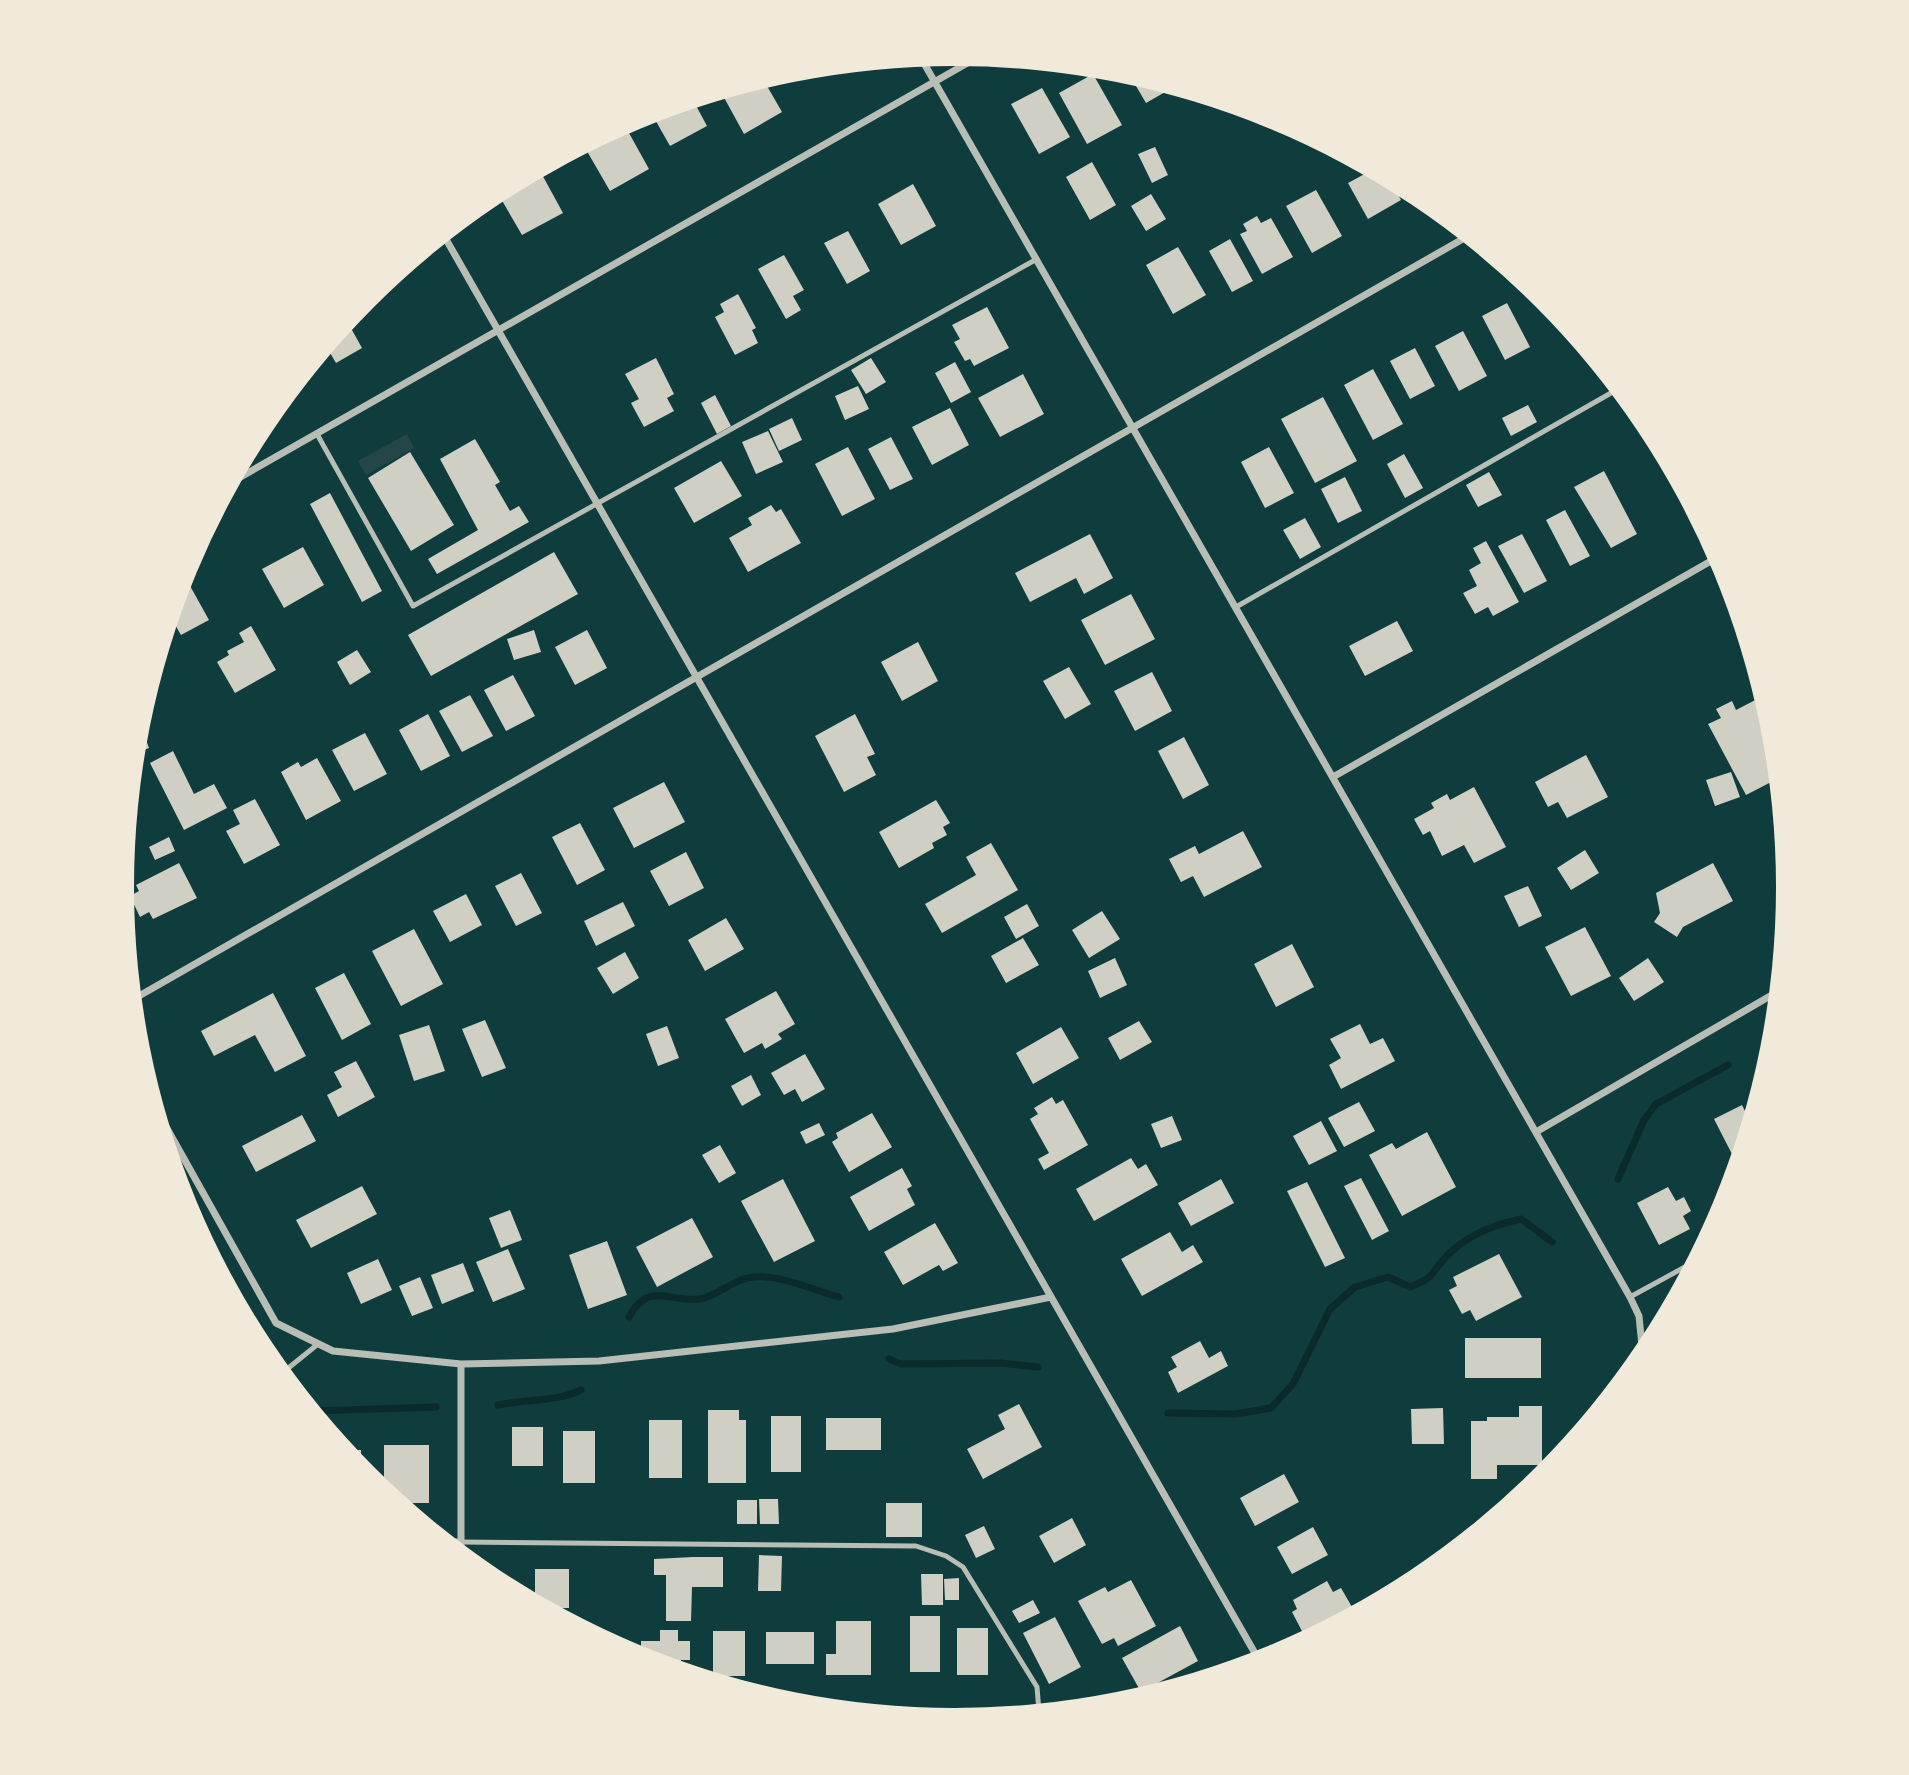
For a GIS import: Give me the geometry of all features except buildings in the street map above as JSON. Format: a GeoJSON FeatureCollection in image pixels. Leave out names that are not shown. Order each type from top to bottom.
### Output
{"type":"FeatureCollection","features":[{"type":"Feature","properties":{"kind":"street"},"geometry":{"type":"LineString","coordinates":[[244,475],[961,66]]}},
{"type":"Feature","properties":{"kind":"street"},"geometry":{"type":"LineString","coordinates":[[927,67],[1630,1297],[1644,1333]]}},
{"type":"Feature","properties":{"kind":"street"},"geometry":{"type":"LineString","coordinates":[[141,995],[1460,241]]}},
{"type":"Feature","properties":{"kind":"street"},"geometry":{"type":"LineString","coordinates":[[448,242],[1254,1651]]}},
{"type":"Feature","properties":{"kind":"street"},"geometry":{"type":"LineString","coordinates":[[1333,777],[1708,563]]}},
{"type":"Feature","properties":{"kind":"street"},"geometry":{"type":"LineString","coordinates":[[1536,1132],[1768,997]]}},
{"type":"Feature","properties":{"kind":"street"},"geometry":{"type":"LineString","coordinates":[[174,1140],[276,1323],[333,1351],[461,1364],[599,1361],[740,1348],[893,1329],[1051,1297]]}},
{"type":"Feature","properties":{"kind":"street"},"geometry":{"type":"LineString","coordinates":[[461,1364],[461,1542]]}},
{"type":"Feature","properties":{"kind":"lane"},"geometry":{"type":"LineString","coordinates":[[317,434],[413,606],[1037,259]]}},
{"type":"Feature","properties":{"kind":"lane"},"geometry":{"type":"LineString","coordinates":[[1236,607],[1610,394]]}},
{"type":"Feature","properties":{"kind":"lane"},"geometry":{"type":"LineString","coordinates":[[1630,1297],[1682,1269]]}},
{"type":"Feature","properties":{"kind":"lane"},"geometry":{"type":"LineString","coordinates":[[289,1368],[318,1344]]}},
{"type":"Feature","properties":{"kind":"lane"},"geometry":{"type":"LineString","coordinates":[[461,1542],[916,1546],[946,1556],[963,1567],[1037,1688],[1038,1704]]}},
{"type":"Feature","properties":{"kind":"shaded area"},"geometry":{"type":"Polygon","coordinates":[[[407,434],[414,448],[366,475],[358,461],[407,434]]]}},
{"type":"Feature","properties":{"kind":"waterway"},"geometry":{"type":"LineString","coordinates":[[1618,1179],[1644,1120],[1656,1104],[1728,1065]]}},
{"type":"Feature","properties":{"kind":"waterway"},"geometry":{"type":"LineString","coordinates":[[1168,1413],[1235,1414],[1271,1408],[1293,1384],[1330,1309],[1355,1287],[1388,1277],[1410,1287],[1430,1276],[1451,1252],[1469,1239],[1499,1225],[1521,1219],[1552,1242]]}},
{"type":"Feature","properties":{"kind":"waterway"},"geometry":{"type":"LineString","coordinates":[[629,1317],[644,1299],[652,1296],[700,1299],[739,1281],[755,1277],[792,1282],[839,1297]]}},
{"type":"Feature","properties":{"kind":"waterway"},"geometry":{"type":"LineString","coordinates":[[889,1359],[901,1364],[1000,1363],[1038,1367]]}},
{"type":"Feature","properties":{"kind":"waterway"},"geometry":{"type":"LineString","coordinates":[[498,1405],[551,1398],[581,1390]]}},
{"type":"Feature","properties":{"kind":"waterway"},"geometry":{"type":"LineString","coordinates":[[322,1411],[436,1407]]}}]}
